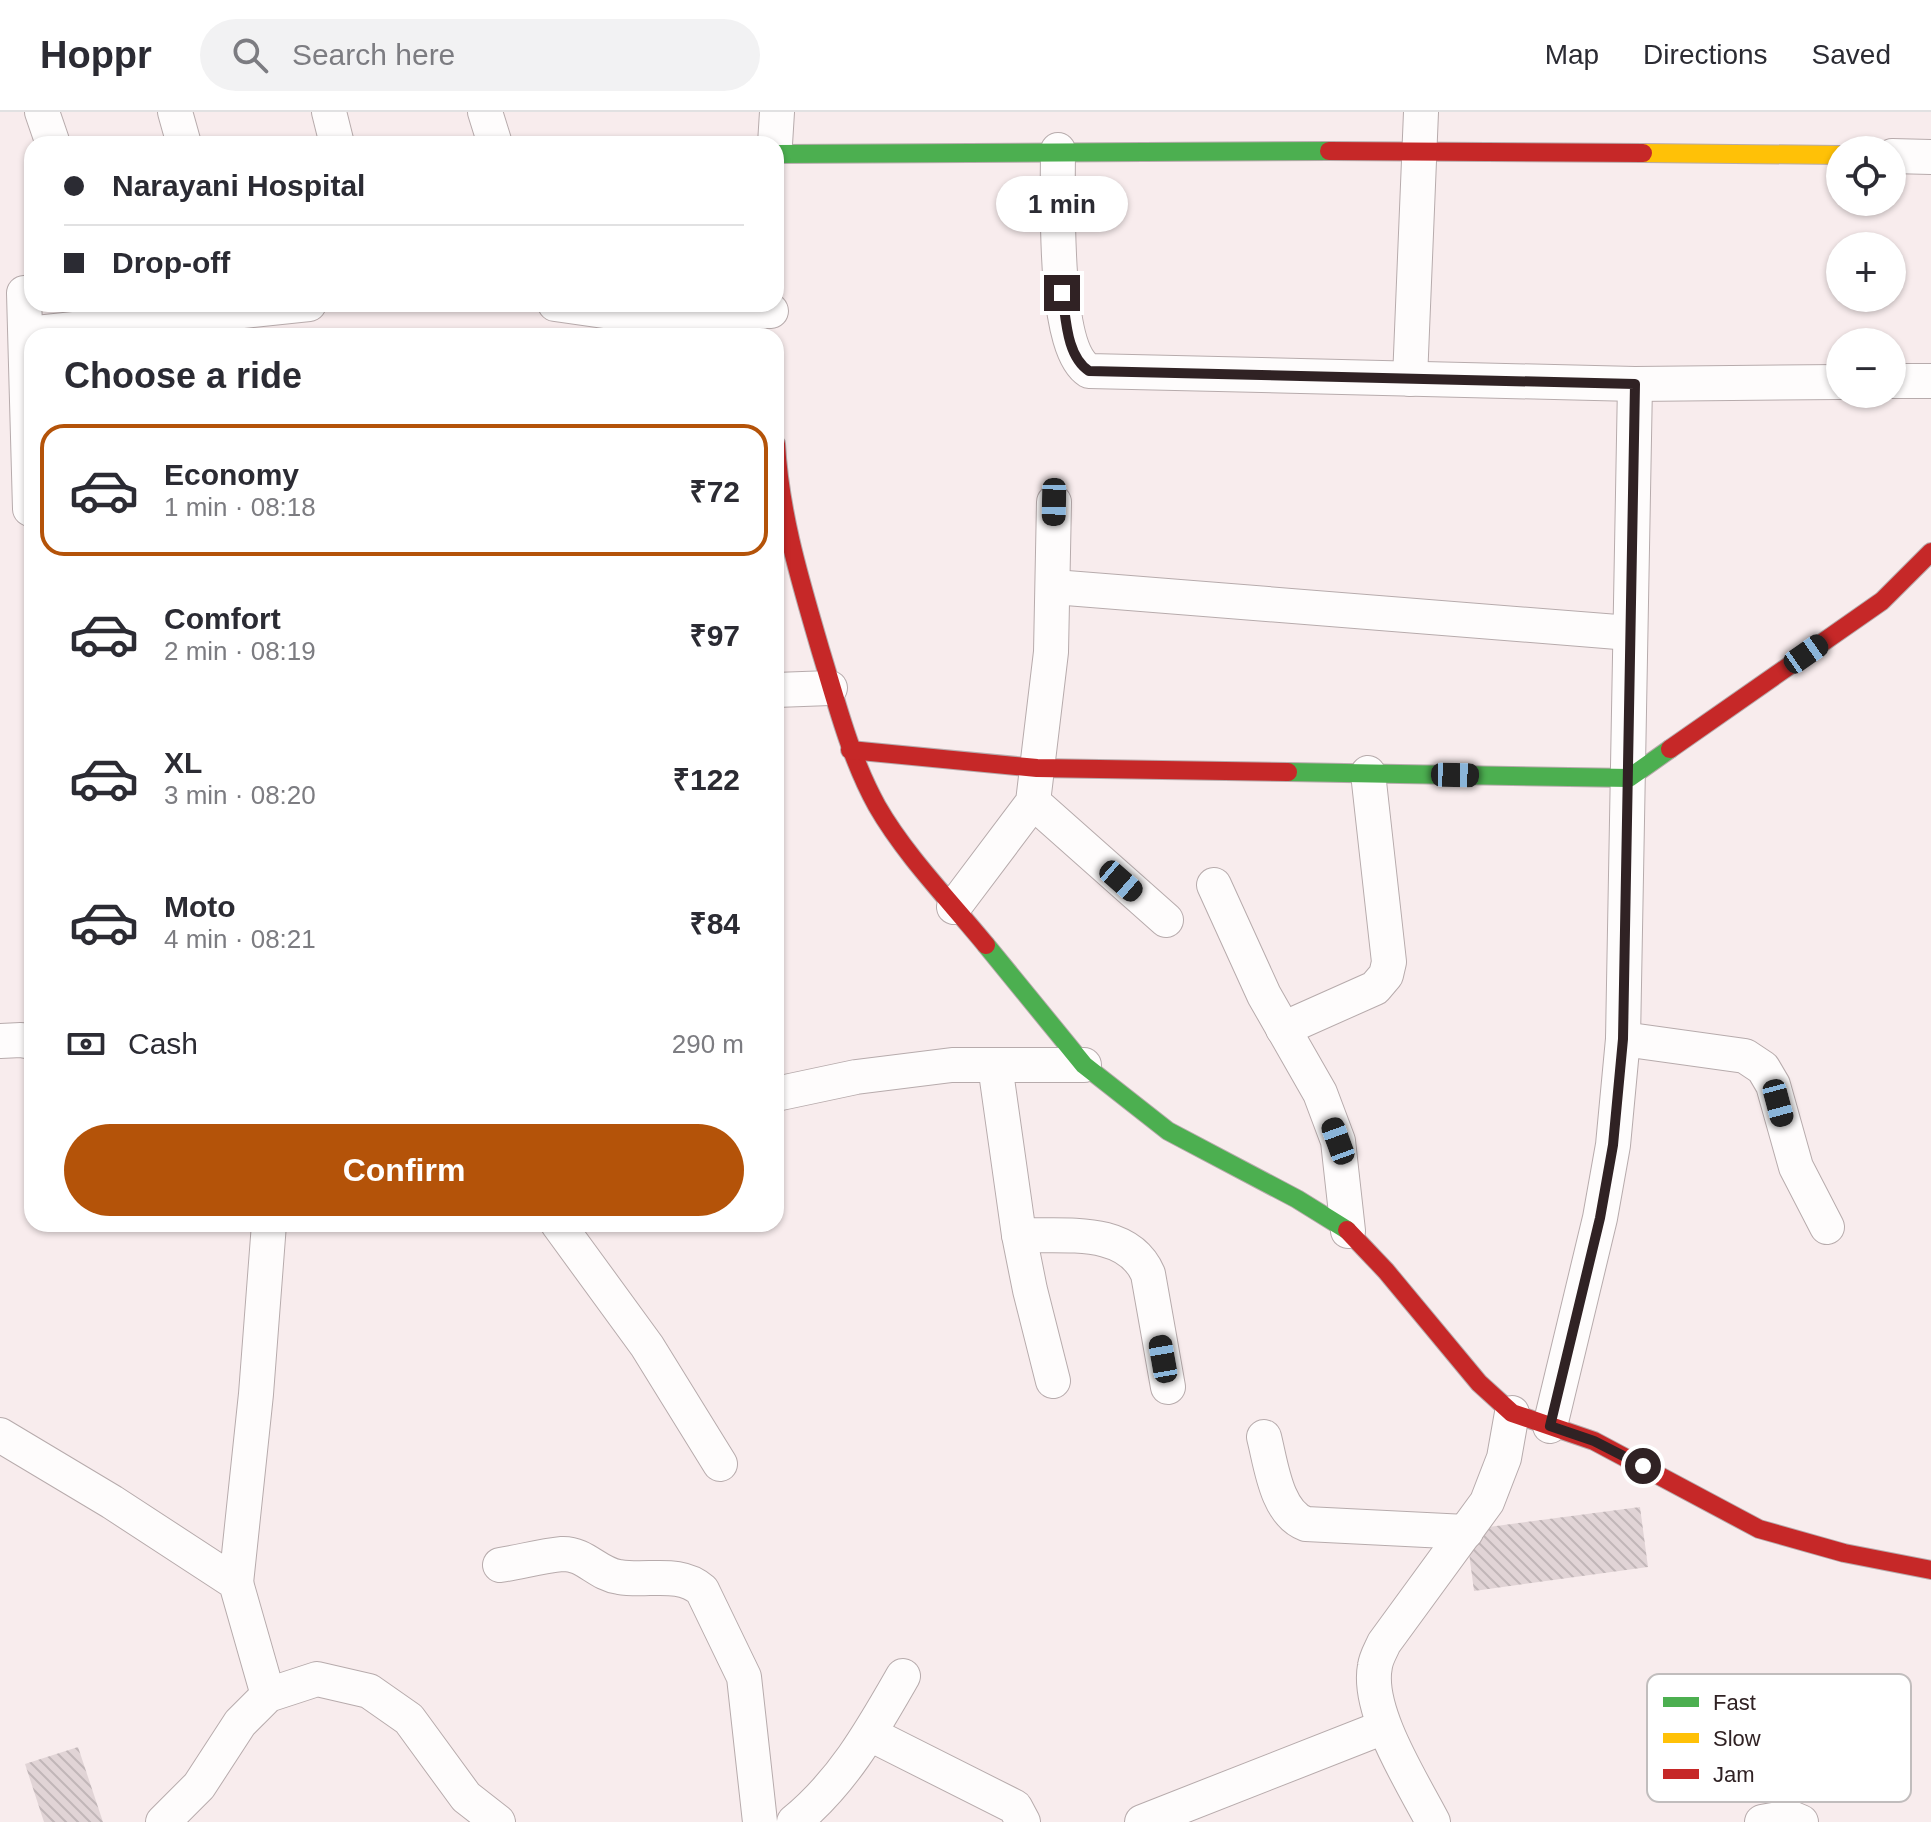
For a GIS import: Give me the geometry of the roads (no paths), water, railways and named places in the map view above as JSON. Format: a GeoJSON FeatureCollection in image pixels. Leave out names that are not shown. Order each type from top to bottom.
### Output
{"type":"FeatureCollection","features":[{"type":"Feature","properties":{"kind":"street"},"geometry":{"type":"LineString","coordinates":[[42,112],[50,136]]}},
{"type":"Feature","properties":{"kind":"street"},"geometry":{"type":"LineString","coordinates":[[175,112],[182,136]]}},
{"type":"Feature","properties":{"kind":"street"},"geometry":{"type":"LineString","coordinates":[[329,112],[335,136]]}},
{"type":"Feature","properties":{"kind":"street"},"geometry":{"type":"LineString","coordinates":[[485,112],[492,136]]}},
{"type":"Feature","properties":{"kind":"street"},"geometry":{"type":"LineString","coordinates":[[776,136],[777,112]]}},
{"type":"Feature","properties":{"kind":"street"},"geometry":{"type":"LineString","coordinates":[[1410,379],[1421,112]]}},
{"type":"Feature","properties":{"kind":"street"},"geometry":{"type":"LineString","coordinates":[[1058,150],[1062,293],[1068,331],[1081,365],[1089,371],[1635,384],[1826,382]]}},
{"type":"Feature","properties":{"kind":"street"},"geometry":{"type":"LineString","coordinates":[[784,154],[1420,150],[1826,155]]}},
{"type":"Feature","properties":{"kind":"street"},"geometry":{"type":"LineString","coordinates":[[1906,156],[1931,157]]}},
{"type":"Feature","properties":{"kind":"street"},"geometry":{"type":"LineString","coordinates":[[83,328],[234,312]]}},
{"type":"Feature","properties":{"kind":"street"},"geometry":{"type":"LineString","coordinates":[[611,312],[771,317]]}},
{"type":"Feature","properties":{"kind":"street"},"geometry":{"type":"LineString","coordinates":[[1906,381],[1931,381]]}},
{"type":"Feature","properties":{"kind":"street"},"geometry":{"type":"LineString","coordinates":[[1550,1426],[1603,1204],[1613,1145],[1623,1039],[1635,384]]}},
{"type":"Feature","properties":{"kind":"street"},"geometry":{"type":"LineString","coordinates":[[21,510],[24,422]]}},
{"type":"Feature","properties":{"kind":"street"},"geometry":{"type":"LineString","coordinates":[[954,907],[1033,802],[1051,652],[1054,502]]}},
{"type":"Feature","properties":{"kind":"street"},"geometry":{"type":"LineString","coordinates":[[784,512],[790,546],[830,688],[850,750],[878,807],[954,907],[1084,1065],[1168,1131],[1297,1199],[1348,1231],[1386,1271],[1479,1383],[1512,1413],[1594,1441],[1759,1529],[1844,1553],[1928,1567]]}},
{"type":"Feature","properties":{"kind":"street"},"geometry":{"type":"LineString","coordinates":[[850,750],[1037,768],[1629,778],[1882,601],[1931,552]]}},
{"type":"Feature","properties":{"kind":"street"},"geometry":{"type":"LineString","coordinates":[[1054,587],[1630,633]]}},
{"type":"Feature","properties":{"kind":"street"},"geometry":{"type":"LineString","coordinates":[[784,690],[830,688]]}},
{"type":"Feature","properties":{"kind":"street"},"geometry":{"type":"LineString","coordinates":[[1283,1029],[1375,988],[1386,975],[1389,962],[1368,773]]}},
{"type":"Feature","properties":{"kind":"street"},"geometry":{"type":"LineString","coordinates":[[1033,802],[1166,920]]}},
{"type":"Feature","properties":{"kind":"street"},"geometry":{"type":"LineString","coordinates":[[1214,885],[1283,1029],[1320,1093],[1338,1141],[1348,1231]]}},
{"type":"Feature","properties":{"kind":"street"},"geometry":{"type":"LineString","coordinates":[[1623,1039],[1745,1056],[1763,1068],[1773,1085],[1796,1167],[1827,1227]]}},
{"type":"Feature","properties":{"kind":"street"},"geometry":{"type":"LineString","coordinates":[[0,1041],[24,1041]]}},
{"type":"Feature","properties":{"kind":"street"},"geometry":{"type":"LineString","coordinates":[[784,1092],[856,1077],[952,1065],[1084,1065]]}},
{"type":"Feature","properties":{"kind":"street"},"geometry":{"type":"LineString","coordinates":[[995,1065],[1019,1235],[1053,1381]]}},
{"type":"Feature","properties":{"kind":"street"},"geometry":{"type":"LineString","coordinates":[[268,1232],[256,1394],[236,1583],[268,1695]]}},
{"type":"Feature","properties":{"kind":"street"},"geometry":{"type":"LineString","coordinates":[[564,1232],[647,1346],[720,1464]]}},
{"type":"Feature","properties":{"kind":"street"},"geometry":{"type":"LineString","coordinates":[[1019,1235],[1116,1241],[1142,1260],[1148,1274],[1168,1387]]}},
{"type":"Feature","properties":{"kind":"street"},"geometry":{"type":"LineString","coordinates":[[1433,1822],[1384,1727],[1377,1697],[1375,1667],[1384,1643],[1487,1502],[1504,1458],[1512,1413]]}},
{"type":"Feature","properties":{"kind":"street"},"geometry":{"type":"LineString","coordinates":[[0,1435],[112,1502],[236,1583]]}},
{"type":"Feature","properties":{"kind":"street"},"geometry":{"type":"LineString","coordinates":[[1264,1437],[1279,1491],[1296,1520],[1306,1524],[1466,1532]]}},
{"type":"Feature","properties":{"kind":"street"},"geometry":{"type":"LineString","coordinates":[[500,1565],[563,1554],[578,1556],[616,1577],[678,1577],[692,1581],[702,1590],[744,1677],[760,1822]]}},
{"type":"Feature","properties":{"kind":"street"},"geometry":{"type":"LineString","coordinates":[[794,1822],[816,1804],[857,1755],[903,1676]]}},
{"type":"Feature","properties":{"kind":"street"},"geometry":{"type":"LineString","coordinates":[[163,1822],[199,1786],[240,1723],[268,1695],[317,1679],[369,1691],[409,1719],[466,1797],[498,1822]]}},
{"type":"Feature","properties":{"kind":"street"},"geometry":{"type":"LineString","coordinates":[[1142,1822],[1384,1727]]}},
{"type":"Feature","properties":{"kind":"street"},"geometry":{"type":"LineString","coordinates":[[870,1734],[1015,1807],[1023,1822]]}},
{"type":"Feature","properties":{"kind":"street"},"geometry":{"type":"LineString","coordinates":[[1762,1822],[1789,1817],[1801,1822]]}}]}
